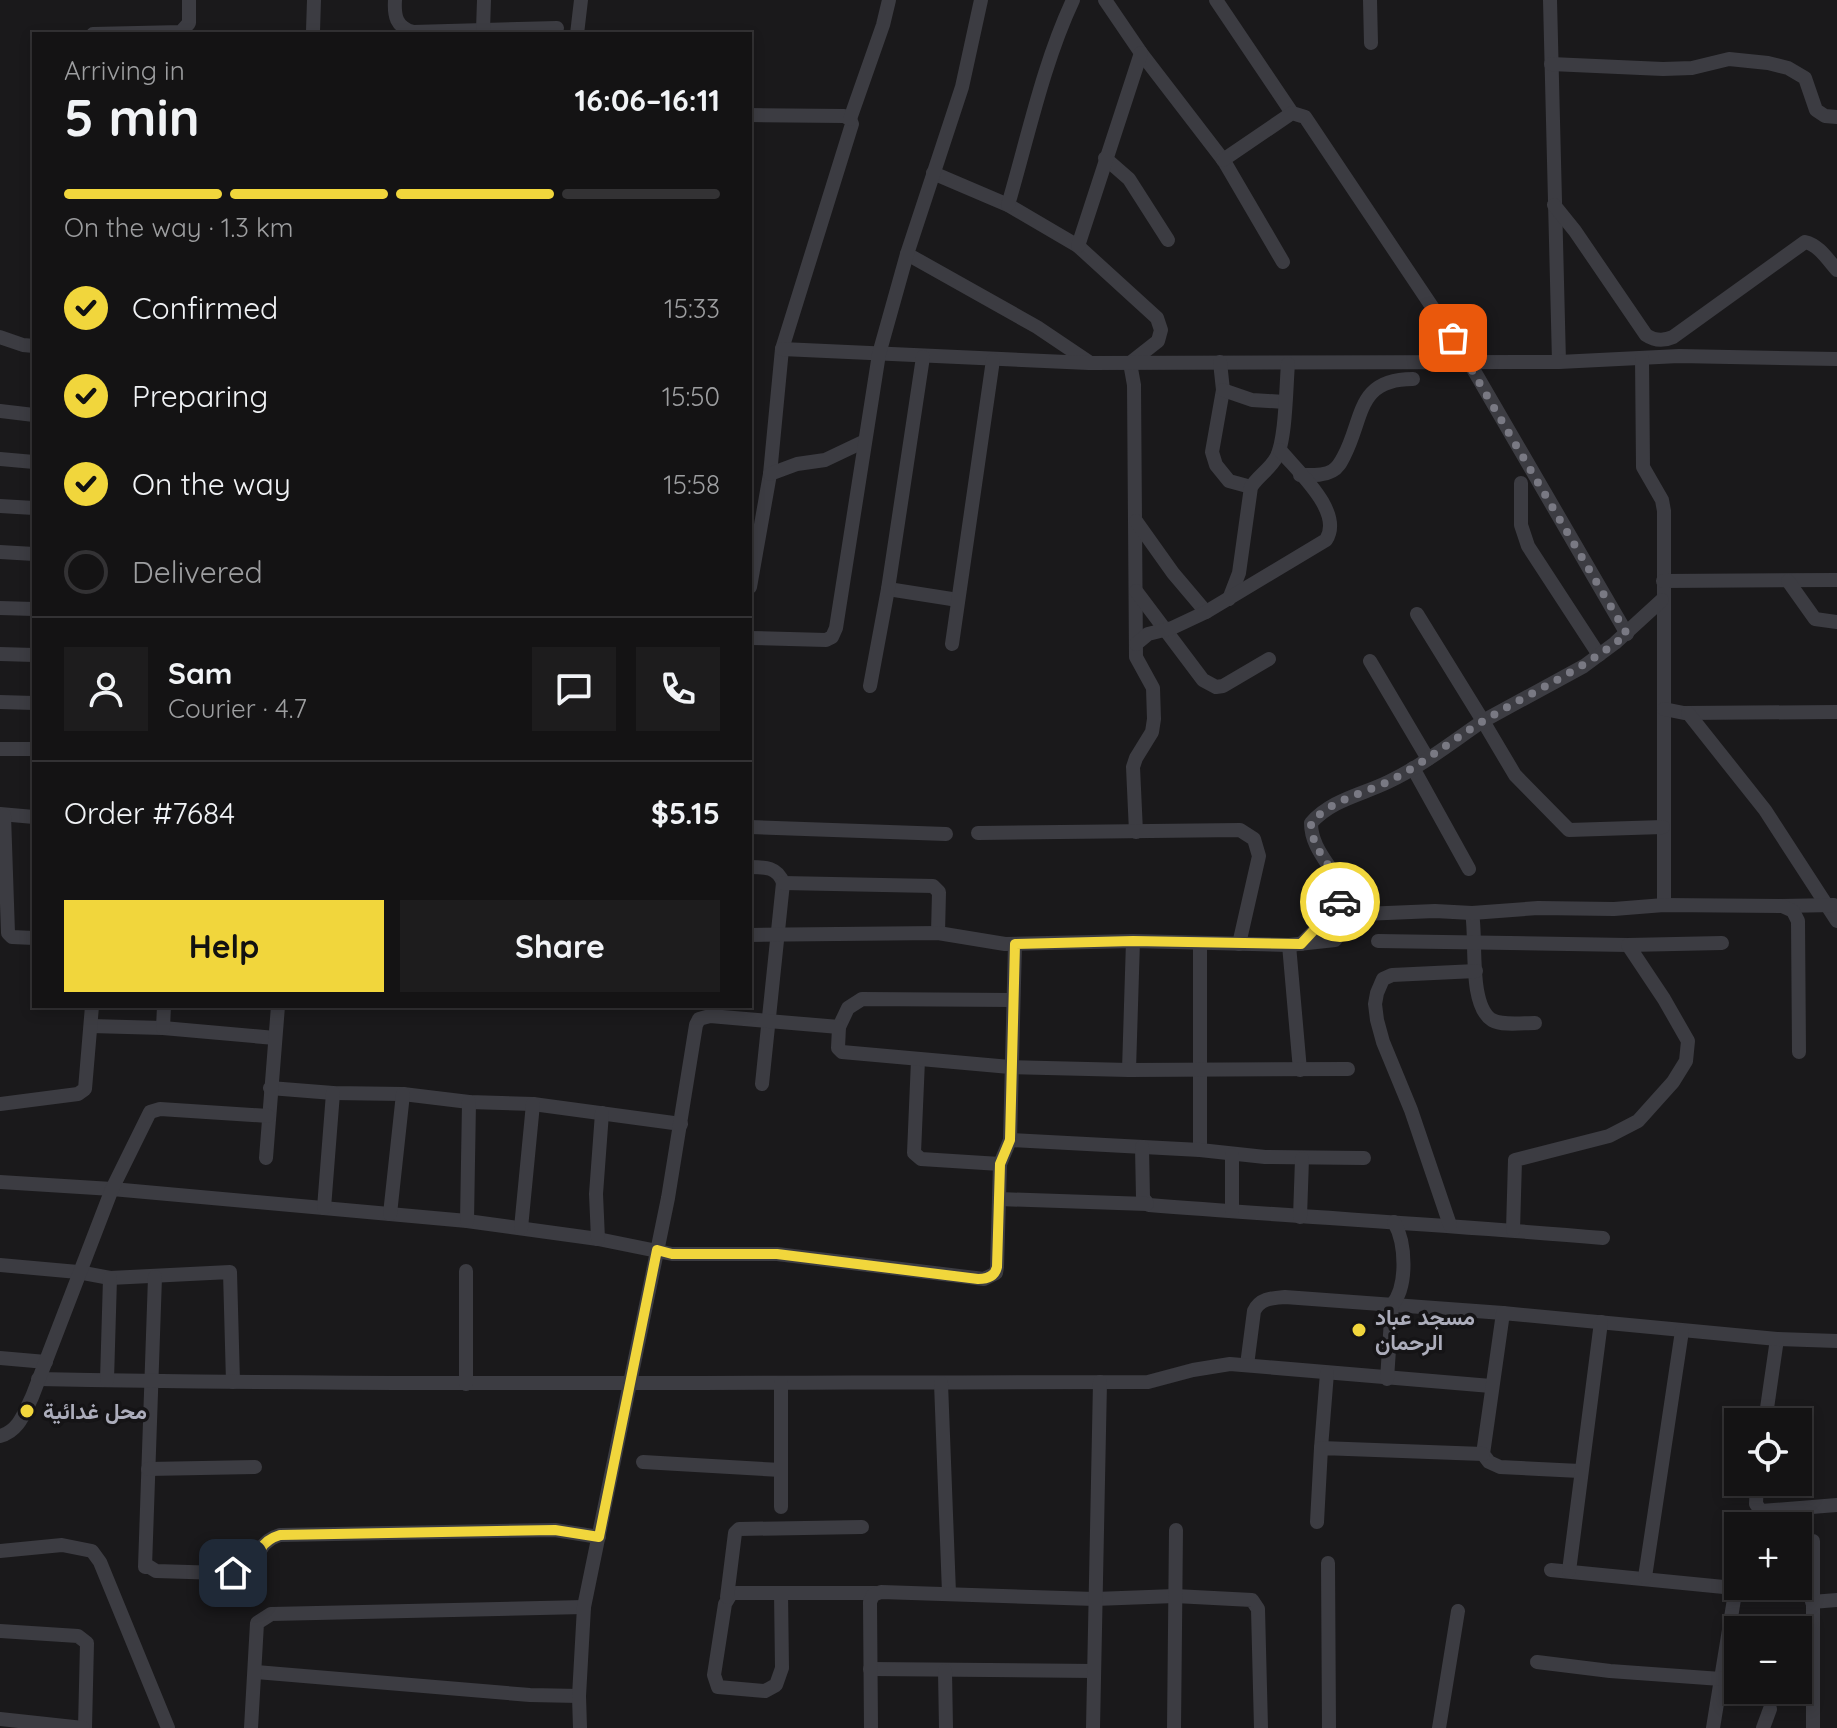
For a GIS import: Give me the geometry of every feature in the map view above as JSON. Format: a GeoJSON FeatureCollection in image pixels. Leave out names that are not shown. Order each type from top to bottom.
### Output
{"type":"FeatureCollection","features":[{"type":"Feature","properties":{"kind":"street"},"geometry":{"type":"LineString","coordinates":[[181,32],[189,23],[189,0]]}},
{"type":"Feature","properties":{"kind":"street"},"geometry":{"type":"LineString","coordinates":[[313,31],[314,0]]}},
{"type":"Feature","properties":{"kind":"street"},"geometry":{"type":"LineString","coordinates":[[395,0],[394,16],[406,30],[571,31],[581,0]]}},
{"type":"Feature","properties":{"kind":"street"},"geometry":{"type":"LineString","coordinates":[[483,30],[484,0]]}},
{"type":"Feature","properties":{"kind":"street"},"geometry":{"type":"LineString","coordinates":[[753,548],[770,474],[782,349],[852,130],[850,119],[889,0]]}},
{"type":"Feature","properties":{"kind":"street"},"geometry":{"type":"LineString","coordinates":[[752,638],[819,640],[832,637],[836,628],[879,354],[907,254],[962,87],[981,0]]}},
{"type":"Feature","properties":{"kind":"street"},"geometry":{"type":"LineString","coordinates":[[1008,205],[1051,57],[1073,0]]}},
{"type":"Feature","properties":{"kind":"street"},"geometry":{"type":"LineString","coordinates":[[1105,0],[1141,53],[1223,160],[1283,262]]}},
{"type":"Feature","properties":{"kind":"street"},"geometry":{"type":"LineString","coordinates":[[1216,0],[1292,113],[1305,117],[1469,362],[1627,634]]}},
{"type":"Feature","properties":{"kind":"street"},"geometry":{"type":"LineString","coordinates":[[1370,0],[1371,43]]}},
{"type":"Feature","properties":{"kind":"street"},"geometry":{"type":"LineString","coordinates":[[1550,0],[1559,362]]}},
{"type":"Feature","properties":{"kind":"street"},"geometry":{"type":"LineString","coordinates":[[1078,246],[1141,53]]}},
{"type":"Feature","properties":{"kind":"street"},"geometry":{"type":"LineString","coordinates":[[1551,64],[1663,69],[1692,68],[1729,59],[1768,63],[1802,75],[1811,89],[1816,110],[1825,116],[1837,117]]}},
{"type":"Feature","properties":{"kind":"street"},"geometry":{"type":"LineString","coordinates":[[1223,160],[1292,113]]}},
{"type":"Feature","properties":{"kind":"street"},"geometry":{"type":"LineString","coordinates":[[752,115],[844,116],[850,119]]}},
{"type":"Feature","properties":{"kind":"street"},"geometry":{"type":"LineString","coordinates":[[1105,158],[1129,179],[1168,240]]}},
{"type":"Feature","properties":{"kind":"street"},"geometry":{"type":"LineString","coordinates":[[933,173],[1008,205],[1078,246],[1157,318],[1161,335],[1158,341],[1130,363]]}},
{"type":"Feature","properties":{"kind":"street"},"geometry":{"type":"LineString","coordinates":[[1554,205],[1646,335],[1654,340],[1673,337],[1805,242],[1820,250],[1837,270]]}},
{"type":"Feature","properties":{"kind":"street"},"geometry":{"type":"LineString","coordinates":[[907,254],[1037,327],[1089,363]]}},
{"type":"Feature","properties":{"kind":"street"},"geometry":{"type":"LineString","coordinates":[[0,337],[32,346]]}},
{"type":"Feature","properties":{"kind":"street"},"geometry":{"type":"LineString","coordinates":[[782,349],[1089,363],[1559,362],[1739,355],[1837,359]]}},
{"type":"Feature","properties":{"kind":"street"},"geometry":{"type":"LineString","coordinates":[[870,686],[923,357]]}},
{"type":"Feature","properties":{"kind":"street"},"geometry":{"type":"LineString","coordinates":[[1642,358],[1643,467],[1664,508],[1664,905]]}},
{"type":"Feature","properties":{"kind":"street"},"geometry":{"type":"LineString","coordinates":[[952,644],[993,360]]}},
{"type":"Feature","properties":{"kind":"street"},"geometry":{"type":"LineString","coordinates":[[1220,362],[1223,390],[1212,452],[1216,465],[1229,481],[1251,487]]}},
{"type":"Feature","properties":{"kind":"street"},"geometry":{"type":"LineString","coordinates":[[1130,363],[1134,385],[1137,663],[1153,688],[1154,719],[1152,732],[1133,767],[1136,832]]}},
{"type":"Feature","properties":{"kind":"street"},"geometry":{"type":"LineString","coordinates":[[1228,600],[1239,573],[1251,487],[1271,466],[1280,450],[1288,364]]}},
{"type":"Feature","properties":{"kind":"street"},"geometry":{"type":"LineString","coordinates":[[1300,475],[1320,475],[1338,467],[1366,399],[1373,390],[1386,382],[1413,379]]}},
{"type":"Feature","properties":{"kind":"street"},"geometry":{"type":"LineString","coordinates":[[1223,390],[1252,400],[1285,402]]}},
{"type":"Feature","properties":{"kind":"street"},"geometry":{"type":"LineString","coordinates":[[0,411],[32,415]]}},
{"type":"Feature","properties":{"kind":"street"},"geometry":{"type":"LineString","coordinates":[[770,474],[797,464],[825,460],[865,441]]}},
{"type":"Feature","properties":{"kind":"street"},"geometry":{"type":"LineString","coordinates":[[1136,644],[1148,634],[1164,630],[1228,600],[1326,540],[1330,534],[1331,516],[1280,450]]}},
{"type":"Feature","properties":{"kind":"street"},"geometry":{"type":"LineString","coordinates":[[0,459],[32,462]]}},
{"type":"Feature","properties":{"kind":"street"},"geometry":{"type":"LineString","coordinates":[[1521,483],[1521,525],[1528,546],[1599,655]]}},
{"type":"Feature","properties":{"kind":"street"},"geometry":{"type":"LineString","coordinates":[[0,506],[32,508]]}},
{"type":"Feature","properties":{"kind":"street"},"geometry":{"type":"LineString","coordinates":[[1136,521],[1206,612]]}},
{"type":"Feature","properties":{"kind":"street"},"geometry":{"type":"LineString","coordinates":[[0,552],[32,554]]}},
{"type":"Feature","properties":{"kind":"street"},"geometry":{"type":"LineString","coordinates":[[1663,581],[1837,580]]}},
{"type":"Feature","properties":{"kind":"street"},"geometry":{"type":"LineString","coordinates":[[1788,581],[1815,619],[1837,622]]}},
{"type":"Feature","properties":{"kind":"street"},"geometry":{"type":"LineString","coordinates":[[888,589],[958,600]]}},
{"type":"Feature","properties":{"kind":"street"},"geometry":{"type":"LineString","coordinates":[[1136,590],[1203,680],[1216,687],[1269,659]]}},
{"type":"Feature","properties":{"kind":"street"},"geometry":{"type":"LineString","coordinates":[[1295,945],[1333,913],[1344,896],[1340,881],[1311,839],[1311,823],[1322,810],[1387,783],[1483,721],[1571,674],[1627,634],[1662,600]]}},
{"type":"Feature","properties":{"kind":"street"},"geometry":{"type":"LineString","coordinates":[[0,608],[32,609]]}},
{"type":"Feature","properties":{"kind":"street"},"geometry":{"type":"LineString","coordinates":[[1417,614],[1515,775],[1569,830],[1663,827]]}},
{"type":"Feature","properties":{"kind":"street"},"geometry":{"type":"LineString","coordinates":[[0,654],[32,655]]}},
{"type":"Feature","properties":{"kind":"street"},"geometry":{"type":"LineString","coordinates":[[1370,661],[1428,759]]}},
{"type":"Feature","properties":{"kind":"street"},"geometry":{"type":"LineString","coordinates":[[0,702],[32,703]]}},
{"type":"Feature","properties":{"kind":"street"},"geometry":{"type":"LineString","coordinates":[[1664,709],[1688,713],[1837,712]]}},
{"type":"Feature","properties":{"kind":"street"},"geometry":{"type":"LineString","coordinates":[[1688,713],[1765,810],[1832,905],[1837,921]]}},
{"type":"Feature","properties":{"kind":"street"},"geometry":{"type":"LineString","coordinates":[[0,749],[32,749]]}},
{"type":"Feature","properties":{"kind":"street"},"geometry":{"type":"LineString","coordinates":[[1413,768],[1469,869]]}},
{"type":"Feature","properties":{"kind":"street"},"geometry":{"type":"LineString","coordinates":[[32,817],[2,814],[8,933],[12,937],[32,938]]}},
{"type":"Feature","properties":{"kind":"street"},"geometry":{"type":"LineString","coordinates":[[752,827],[946,834]]}},
{"type":"Feature","properties":{"kind":"street"},"geometry":{"type":"LineString","coordinates":[[978,833],[1240,830],[1254,839],[1259,856],[1239,944]]}},
{"type":"Feature","properties":{"kind":"street"},"geometry":{"type":"LineString","coordinates":[[752,867],[772,869],[783,883],[762,1084]]}},
{"type":"Feature","properties":{"kind":"street"},"geometry":{"type":"LineString","coordinates":[[783,883],[936,887],[939,895],[938,933]]}},
{"type":"Feature","properties":{"kind":"street"},"geometry":{"type":"LineString","coordinates":[[752,935],[938,933],[1015,944],[1133,941],[1295,945],[1335,940],[1358,914],[1472,913],[1531,908],[1625,909],[1664,905],[1832,905]]}},
{"type":"Feature","properties":{"kind":"street"},"geometry":{"type":"LineString","coordinates":[[1782,906],[1793,911],[1798,921],[1799,1052]]}},
{"type":"Feature","properties":{"kind":"street"},"geometry":{"type":"LineString","coordinates":[[1472,913],[1476,943],[1476,994],[1489,1017],[1500,1022],[1535,1023]]}},
{"type":"Feature","properties":{"kind":"street"},"geometry":{"type":"LineString","coordinates":[[1129,1070],[1133,941]]}},
{"type":"Feature","properties":{"kind":"street"},"geometry":{"type":"LineString","coordinates":[[1378,941],[1628,945],[1722,943]]}},
{"type":"Feature","properties":{"kind":"street"},"geometry":{"type":"LineString","coordinates":[[0,1182],[467,1221],[598,1239],[672,1254],[777,1254],[984,1279],[996,1273],[1000,1164],[1010,1140],[1015,944]]}},
{"type":"Feature","properties":{"kind":"street"},"geometry":{"type":"LineString","coordinates":[[1200,944],[1200,1150]]}},
{"type":"Feature","properties":{"kind":"street"},"geometry":{"type":"LineString","coordinates":[[1295,945],[1300,1070]]}},
{"type":"Feature","properties":{"kind":"street"},"geometry":{"type":"LineString","coordinates":[[1513,1230],[1515,1160],[1609,1136],[1638,1121],[1673,1082],[1686,1061],[1688,1041],[1628,945]]}},
{"type":"Feature","properties":{"kind":"street"},"geometry":{"type":"LineString","coordinates":[[1450,1225],[1411,1110],[1383,1042],[1375,1004],[1380,985],[1392,975],[1476,971]]}},
{"type":"Feature","properties":{"kind":"street"},"geometry":{"type":"LineString","coordinates":[[1013,1000],[862,999],[848,1008],[839,1027],[838,1048],[842,1052],[1010,1067],[1348,1069]]}},
{"type":"Feature","properties":{"kind":"street"},"geometry":{"type":"LineString","coordinates":[[0,1104],[82,1093],[87,1084],[92,1008]]}},
{"type":"Feature","properties":{"kind":"street"},"geometry":{"type":"LineString","coordinates":[[163,1028],[164,1008]]}},
{"type":"Feature","properties":{"kind":"street"},"geometry":{"type":"LineString","coordinates":[[266,1158],[278,1008]]}},
{"type":"Feature","properties":{"kind":"street"},"geometry":{"type":"LineString","coordinates":[[580,1728],[584,1607],[657,1250],[696,1025],[699,1019],[710,1016],[839,1027]]}},
{"type":"Feature","properties":{"kind":"street"},"geometry":{"type":"LineString","coordinates":[[91,1026],[163,1028],[275,1038]]}},
{"type":"Feature","properties":{"kind":"street"},"geometry":{"type":"LineString","coordinates":[[918,1060],[914,1153],[921,1159],[1000,1164]]}},
{"type":"Feature","properties":{"kind":"street"},"geometry":{"type":"LineString","coordinates":[[270,1088],[533,1104],[681,1124]]}},
{"type":"Feature","properties":{"kind":"street"},"geometry":{"type":"LineString","coordinates":[[324,1208],[333,1093]]}},
{"type":"Feature","properties":{"kind":"street"},"geometry":{"type":"LineString","coordinates":[[390,1214],[403,1094]]}},
{"type":"Feature","properties":{"kind":"street"},"geometry":{"type":"LineString","coordinates":[[467,1221],[469,1102]]}},
{"type":"Feature","properties":{"kind":"street"},"geometry":{"type":"LineString","coordinates":[[521,1228],[533,1104]]}},
{"type":"Feature","properties":{"kind":"street"},"geometry":{"type":"LineString","coordinates":[[0,1436],[9,1434],[17,1427],[46,1362],[112,1189],[153,1110],[268,1116]]}},
{"type":"Feature","properties":{"kind":"street"},"geometry":{"type":"LineString","coordinates":[[598,1239],[596,1194],[602,1113]]}},
{"type":"Feature","properties":{"kind":"street"},"geometry":{"type":"LineString","coordinates":[[1010,1140],[1302,1159],[1364,1158]]}},
{"type":"Feature","properties":{"kind":"street"},"geometry":{"type":"LineString","coordinates":[[1142,1147],[1143,1198],[1147,1204]]}},
{"type":"Feature","properties":{"kind":"street"},"geometry":{"type":"LineString","coordinates":[[1232,1155],[1232,1211]]}},
{"type":"Feature","properties":{"kind":"street"},"geometry":{"type":"LineString","coordinates":[[1300,1217],[1302,1159]]}},
{"type":"Feature","properties":{"kind":"street"},"geometry":{"type":"LineString","coordinates":[[999,1199],[1147,1204],[1603,1238]]}},
{"type":"Feature","properties":{"kind":"street"},"geometry":{"type":"LineString","coordinates":[[1387,1379],[1392,1305],[1400,1290],[1403,1254],[1399,1229],[1394,1222]]}},
{"type":"Feature","properties":{"kind":"street"},"geometry":{"type":"LineString","coordinates":[[0,1265],[110,1278],[230,1272],[233,1382]]}},
{"type":"Feature","properties":{"kind":"street"},"geometry":{"type":"LineString","coordinates":[[466,1271],[466,1384]]}},
{"type":"Feature","properties":{"kind":"street"},"geometry":{"type":"LineString","coordinates":[[155,1277],[145,1567],[156,1571],[254,1574]]}},
{"type":"Feature","properties":{"kind":"street"},"geometry":{"type":"LineString","coordinates":[[107,1380],[110,1278]]}},
{"type":"Feature","properties":{"kind":"street"},"geometry":{"type":"LineString","coordinates":[[1247,1365],[1257,1304],[1285,1297],[1503,1313],[1777,1339],[1837,1341]]}},
{"type":"Feature","properties":{"kind":"street"},"geometry":{"type":"LineString","coordinates":[[1503,1313],[1483,1454],[1489,1462],[1500,1467],[1580,1471]]}},
{"type":"Feature","properties":{"kind":"street"},"geometry":{"type":"LineString","coordinates":[[1569,1571],[1601,1322]]}},
{"type":"Feature","properties":{"kind":"street"},"geometry":{"type":"LineString","coordinates":[[1645,1577],[1682,1331]]}},
{"type":"Feature","properties":{"kind":"street"},"geometry":{"type":"LineString","coordinates":[[1767,1408],[1777,1339]]}},
{"type":"Feature","properties":{"kind":"street"},"geometry":{"type":"LineString","coordinates":[[0,1358],[46,1362]]}},
{"type":"Feature","properties":{"kind":"street"},"geometry":{"type":"LineString","coordinates":[[38,1379],[466,1384],[629,1381],[1148,1382],[1210,1366],[1247,1365],[1491,1386]]}},
{"type":"Feature","properties":{"kind":"street"},"geometry":{"type":"LineString","coordinates":[[1317,1522],[1327,1373]]}},
{"type":"Feature","properties":{"kind":"street"},"geometry":{"type":"LineString","coordinates":[[1093,1728],[1100,1382]]}},
{"type":"Feature","properties":{"kind":"street"},"geometry":{"type":"LineString","coordinates":[[781,1383],[781,1507]]}},
{"type":"Feature","properties":{"kind":"street"},"geometry":{"type":"LineString","coordinates":[[941,1383],[949,1593]]}},
{"type":"Feature","properties":{"kind":"street"},"geometry":{"type":"LineString","coordinates":[[1321,1448],[1483,1454]]}},
{"type":"Feature","properties":{"kind":"street"},"geometry":{"type":"LineString","coordinates":[[643,1462],[781,1470]]}},
{"type":"Feature","properties":{"kind":"street"},"geometry":{"type":"LineString","coordinates":[[148,1469],[255,1467]]}},
{"type":"Feature","properties":{"kind":"street"},"geometry":{"type":"LineString","coordinates":[[1756,1496],[1756,1504],[1761,1511],[1837,1505]]}},
{"type":"Feature","properties":{"kind":"street"},"geometry":{"type":"LineString","coordinates":[[781,1593],[780,1679],[771,1690],[765,1691],[718,1687],[715,1682],[734,1540],[739,1529],[862,1527]]}},
{"type":"Feature","properties":{"kind":"street"},"geometry":{"type":"LineString","coordinates":[[257,1596],[254,1574],[262,1545],[269,1538],[280,1535],[555,1530],[599,1537]]}},
{"type":"Feature","properties":{"kind":"street"},"geometry":{"type":"LineString","coordinates":[[1174,1728],[1176,1530]]}},
{"type":"Feature","properties":{"kind":"street"},"geometry":{"type":"LineString","coordinates":[[1813,1541],[1813,1728]]}},
{"type":"Feature","properties":{"kind":"street"},"geometry":{"type":"LineString","coordinates":[[0,1551],[62,1545],[92,1551],[100,1562],[168,1728]]}},
{"type":"Feature","properties":{"kind":"street"},"geometry":{"type":"LineString","coordinates":[[1328,1563],[1329,1728]]}},
{"type":"Feature","properties":{"kind":"street"},"geometry":{"type":"LineString","coordinates":[[1551,1570],[1734,1588],[1713,1728]]}},
{"type":"Feature","properties":{"kind":"street"},"geometry":{"type":"LineString","coordinates":[[727,1597],[736,1593],[949,1593],[1095,1599],[1175,1596],[1246,1599],[1256,1604],[1258,1609],[1261,1728]]}},
{"type":"Feature","properties":{"kind":"street"},"geometry":{"type":"LineString","coordinates":[[871,1728],[870,1602],[876,1593]]}},
{"type":"Feature","properties":{"kind":"street"},"geometry":{"type":"LineString","coordinates":[[1812,1602],[1837,1600]]}},
{"type":"Feature","properties":{"kind":"street"},"geometry":{"type":"LineString","coordinates":[[251,1728],[257,1623],[271,1614],[584,1607]]}},
{"type":"Feature","properties":{"kind":"street"},"geometry":{"type":"LineString","coordinates":[[1439,1728],[1458,1611]]}},
{"type":"Feature","properties":{"kind":"street"},"geometry":{"type":"LineString","coordinates":[[0,1631],[78,1636],[87,1643],[84,1728],[0,1719]]}},
{"type":"Feature","properties":{"kind":"street"},"geometry":{"type":"LineString","coordinates":[[1537,1662],[1721,1679]]}},
{"type":"Feature","properties":{"kind":"street"},"geometry":{"type":"LineString","coordinates":[[870,1669],[1094,1671]]}},
{"type":"Feature","properties":{"kind":"street"},"geometry":{"type":"LineString","coordinates":[[945,1671],[946,1728]]}},
{"type":"Feature","properties":{"kind":"street"},"geometry":{"type":"LineString","coordinates":[[256,1672],[530,1695],[579,1696]]}},
{"type":"Feature","properties":{"kind":"street"},"geometry":{"type":"LineString","coordinates":[[1763,1728],[1770,1709]]}},
{"type":"Feature","properties":{"kind":"way so far"},"geometry":{"type":"LineString","coordinates":[[1340,902],[1344,896],[1340,881],[1311,839],[1311,823],[1322,810],[1387,783],[1413,768],[1483,721],[1571,674],[1627,634],[1453,338]]}},
{"type":"Feature","properties":{"kind":"place","name":"مسجد عباد الرحمان"},"geometry":{"type":"Point","coordinates":[1359,1330]}},
{"type":"Feature","properties":{"kind":"place","name":"محل غدائية"},"geometry":{"type":"Point","coordinates":[27,1411]}},
{"type":"Feature","properties":{"kind":"route"},"geometry":{"type":"LineString","coordinates":[[233,1573],[254,1574],[262,1545],[269,1538],[280,1535],[555,1530],[599,1537],[657,1250],[672,1254],[777,1254],[978,1279],[990,1277],[996,1273],[997,1267],[1001,1162],[1010,1140],[1015,944],[1133,941],[1301,944],[1340,902]]}}]}
